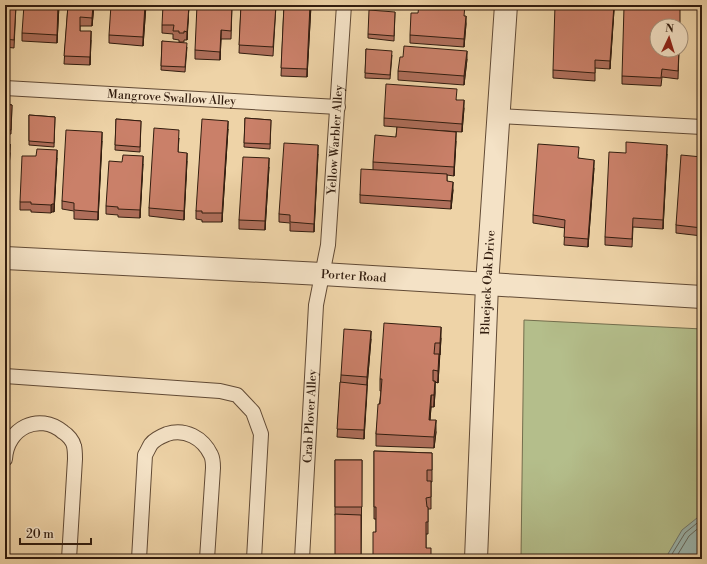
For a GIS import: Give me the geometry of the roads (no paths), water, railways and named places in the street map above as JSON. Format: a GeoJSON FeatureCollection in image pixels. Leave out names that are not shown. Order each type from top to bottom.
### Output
{"type":"FeatureCollection","features":[{"type":"Feature","properties":{"kind":"street","name":"Bluejack Oak Drive"},"geometry":{"type":"LineString","coordinates":[[476,559],[487,285],[506,5]]}},
{"type":"Feature","properties":{"kind":"street","name":"Porter Road"},"geometry":{"type":"LineString","coordinates":[[5,258],[322,274],[702,297]]}},
{"type":"Feature","properties":{"kind":"lane","name":"Yellow Warbler Alley"},"geometry":{"type":"LineString","coordinates":[[322,274],[328,245],[344,5]]}},
{"type":"Feature","properties":{"kind":"lane","name":"Mangrove Swallow Alley"},"geometry":{"type":"LineString","coordinates":[[5,88],[338,107]]}},
{"type":"Feature","properties":{"kind":"lane"},"geometry":{"type":"LineString","coordinates":[[498,116],[702,127]]}},
{"type":"Feature","properties":{"kind":"lane","name":"Crab Plover Alley"},"geometry":{"type":"LineString","coordinates":[[302,559],[316,305],[322,274]]}},
{"type":"Feature","properties":{"kind":"lane"},"geometry":{"type":"LineString","coordinates":[[5,376],[220,391],[237,395],[252,412],[261,434],[254,559]]}},
{"type":"Feature","properties":{"kind":"lane"},"geometry":{"type":"LineString","coordinates":[[5,459],[10,442],[17,432],[32,424],[44,422],[57,427],[67,435],[74,447],[75,459],[69,559]]}},
{"type":"Feature","properties":{"kind":"lane"},"geometry":{"type":"LineString","coordinates":[[138,559],[145,456],[152,443],[162,435],[174,432],[185,432],[197,438],[212,456],[214,468],[207,559]]}},
{"type":"Feature","properties":{"kind":"water"},"geometry":{"type":"Polygon","coordinates":[[[702,514],[702,559],[665,559],[682,530],[702,514]]]}}]}
